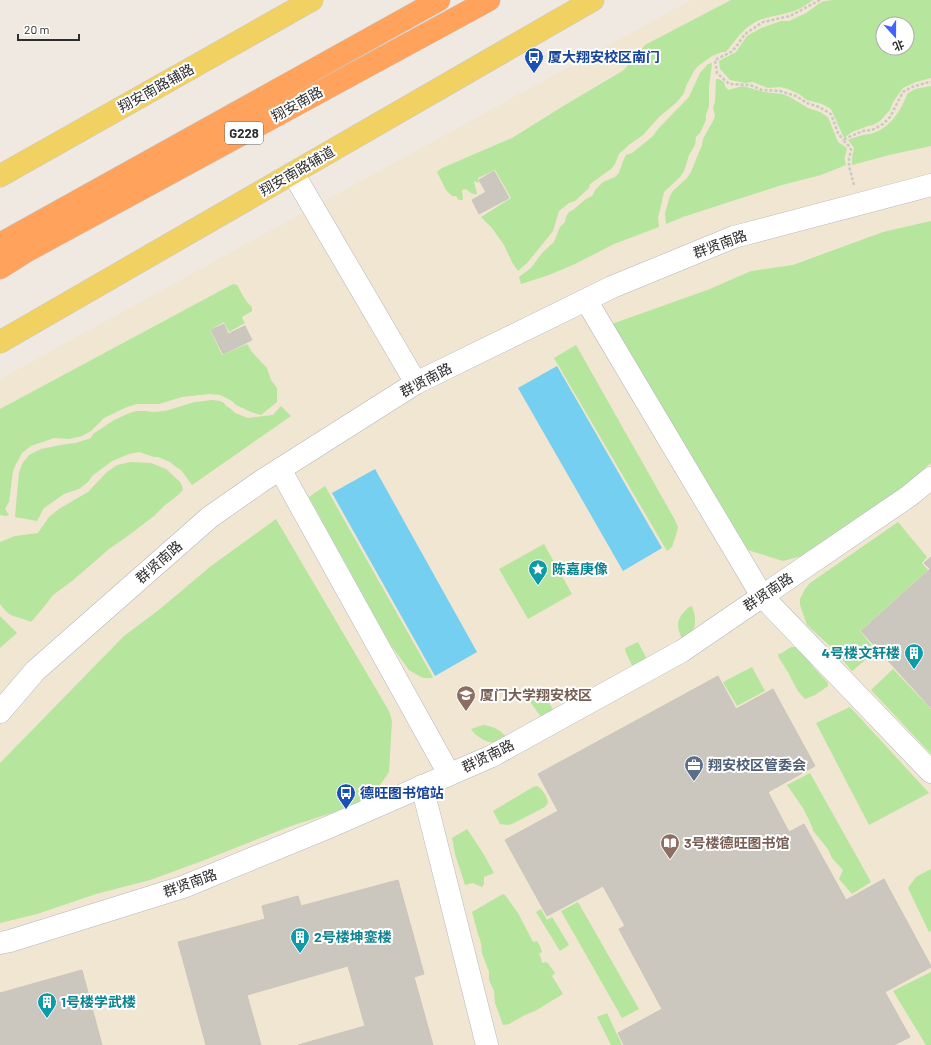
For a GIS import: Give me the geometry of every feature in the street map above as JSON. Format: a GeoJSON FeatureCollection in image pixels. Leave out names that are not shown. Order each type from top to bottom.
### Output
{"type":"FeatureCollection","features":[{"type":"Feature","properties":{"kind":"highway","name":"翔安南路"},"geometry":{"type":"LineString","coordinates":[[0,244],[440,0]]}},
{"type":"Feature","properties":{"kind":"highway","name":"翔安南路"},"geometry":{"type":"LineString","coordinates":[[0,268],[27,251],[488,0]]}},
{"type":"Feature","properties":{"kind":"main road","name":"翔安南路辅路"},"geometry":{"type":"LineString","coordinates":[[0,176],[312,0]]}},
{"type":"Feature","properties":{"kind":"main road","name":"翔安南路辅道"},"geometry":{"type":"LineString","coordinates":[[0,342],[594,0]]}},
{"type":"Feature","properties":{"kind":"street"},"geometry":{"type":"LineString","coordinates":[[293,173],[416,384]]}},
{"type":"Feature","properties":{"kind":"street","name":"群贤南路"},"geometry":{"type":"LineString","coordinates":[[0,712],[35,671],[210,517],[280,469],[416,384],[612,286],[734,237],[931,185]]}},
{"type":"Feature","properties":{"kind":"street"},"geometry":{"type":"LineString","coordinates":[[586,300],[762,596],[931,772]]}},
{"type":"Feature","properties":{"kind":"street"},"geometry":{"type":"LineString","coordinates":[[280,469],[449,774]]}},
{"type":"Feature","properties":{"kind":"street","name":"群贤南路"},"geometry":{"type":"LineString","coordinates":[[0,943],[183,887],[329,827],[492,756],[682,651],[909,496],[931,478]]}},
{"type":"Feature","properties":{"kind":"street"},"geometry":{"type":"LineString","coordinates":[[422,786],[487,1045]]}},
{"type":"Feature","properties":{"kind":"path"},"geometry":{"type":"LineString","coordinates":[[820,0],[790,16],[763,22],[753,28],[745,34],[731,52],[715,60],[717,73],[729,84],[750,85],[762,90],[780,91],[796,96],[831,114],[838,133],[851,150],[849,166],[859,204]]}},
{"type":"Feature","properties":{"kind":"path"},"geometry":{"type":"LineString","coordinates":[[843,140],[863,131],[872,130],[883,124],[890,117],[903,92],[912,87],[931,82]]}},
{"type":"Feature","properties":{"kind":"shaded area","name":"厦门大学翔安校区"},"geometry":{"type":"Polygon","coordinates":[[[691,0],[931,0],[931,1045],[0,1045],[0,379],[691,0]]]}},
{"type":"Feature","properties":{"kind":"green space"},"geometry":{"type":"Polygon","coordinates":[[[731,0],[813,0],[789,13],[757,21],[741,33],[726,52],[712,56],[698,66],[686,86],[684,93],[677,102],[659,117],[643,135],[619,154],[611,169],[590,184],[589,188],[575,201],[569,203],[559,211],[553,231],[528,262],[518,271],[504,245],[492,228],[481,217],[511,198],[495,170],[478,178],[479,183],[474,181],[477,194],[472,194],[466,189],[462,190],[463,200],[459,200],[456,196],[452,196],[446,190],[437,172],[442,168],[512,138],[624,70],[645,45],[731,0]]]}},
{"type":"Feature","properties":{"kind":"green space"},"geometry":{"type":"Polygon","coordinates":[[[833,0],[931,0],[931,78],[916,82],[903,88],[893,102],[890,110],[880,121],[852,132],[844,138],[831,109],[822,104],[807,100],[788,89],[780,87],[768,88],[753,82],[746,83],[730,80],[720,69],[719,61],[736,52],[747,36],[761,28],[781,21],[789,21],[806,13],[820,3],[833,0]]]}},
{"type":"Feature","properties":{"kind":"green space"},"geometry":{"type":"Polygon","coordinates":[[[712,63],[709,87],[709,106],[706,120],[700,133],[696,137],[695,145],[689,155],[684,171],[680,177],[664,192],[658,218],[659,227],[614,244],[575,264],[549,275],[521,284],[519,277],[531,268],[542,253],[554,242],[560,227],[565,222],[569,212],[592,196],[603,182],[615,177],[619,173],[626,155],[632,153],[653,136],[689,97],[700,73],[708,64],[712,63]]]}},
{"type":"Feature","properties":{"kind":"green space"},"geometry":{"type":"Polygon","coordinates":[[[716,79],[724,82],[728,90],[743,86],[764,92],[782,94],[828,117],[838,142],[847,148],[845,158],[846,165],[821,175],[782,185],[683,217],[666,224],[665,213],[670,196],[691,172],[703,139],[715,116],[713,107],[715,102],[716,79]]]}},
{"type":"Feature","properties":{"kind":"green space"},"geometry":{"type":"Polygon","coordinates":[[[931,86],[931,146],[852,165],[854,148],[848,140],[874,133],[886,126],[895,116],[907,94],[915,89],[931,86]]]}},
{"type":"Feature","properties":{"kind":"green space"},"geometry":{"type":"Polygon","coordinates":[[[931,221],[931,463],[887,500],[817,552],[783,561],[741,548],[609,325],[710,289],[751,271],[793,265],[883,232],[931,221]]]}},
{"type":"Feature","properties":{"kind":"green space"},"geometry":{"type":"Polygon","coordinates":[[[233,284],[237,285],[246,301],[252,307],[252,311],[242,317],[245,323],[229,332],[224,322],[210,330],[222,355],[247,344],[252,352],[267,368],[271,380],[277,388],[277,402],[261,415],[236,405],[232,401],[220,395],[209,394],[182,397],[159,404],[137,404],[104,418],[91,431],[82,436],[69,439],[54,438],[31,446],[22,453],[13,471],[9,502],[5,509],[9,515],[0,515],[0,409],[233,284]]]}},
{"type":"Feature","properties":{"kind":"green space"},"geometry":{"type":"Polygon","coordinates":[[[576,345],[675,520],[678,527],[676,535],[672,547],[667,551],[554,358],[576,345]]]}},
{"type":"Feature","properties":{"kind":"green space"},"geometry":{"type":"Polygon","coordinates":[[[212,400],[224,403],[235,413],[248,418],[273,415],[281,406],[291,416],[192,485],[181,470],[170,462],[139,452],[129,454],[112,461],[92,476],[88,482],[79,489],[64,494],[44,508],[37,521],[15,517],[19,473],[22,464],[29,455],[41,449],[76,443],[91,438],[93,434],[114,420],[136,411],[165,411],[195,402],[212,400]]]}},
{"type":"Feature","properties":{"kind":"green space"},"geometry":{"type":"Polygon","coordinates":[[[131,462],[151,463],[166,469],[181,483],[183,490],[154,516],[109,549],[72,581],[53,595],[31,622],[9,614],[0,604],[0,542],[15,536],[38,533],[49,517],[59,509],[88,492],[107,472],[117,465],[131,462]]]}},
{"type":"Feature","properties":{"kind":"green space"},"geometry":{"type":"Polygon","coordinates":[[[325,486],[433,677],[424,678],[409,670],[390,644],[309,497],[325,486]]]}},
{"type":"Feature","properties":{"kind":"green space"},"geometry":{"type":"Polygon","coordinates":[[[276,519],[389,711],[392,721],[389,772],[376,791],[366,799],[353,806],[291,826],[150,880],[96,894],[37,914],[0,923],[0,763],[124,636],[160,609],[211,566],[276,519]]]}},
{"type":"Feature","properties":{"kind":"green space"},"geometry":{"type":"Polygon","coordinates":[[[898,522],[927,557],[922,563],[928,570],[860,631],[876,651],[852,671],[831,647],[807,625],[800,605],[800,599],[810,583],[898,522]]]}},
{"type":"Feature","properties":{"kind":"green space"},"geometry":{"type":"Polygon","coordinates":[[[544,544],[572,594],[528,619],[499,569],[544,544]]]}},
{"type":"Feature","properties":{"kind":"green space"},"geometry":{"type":"Polygon","coordinates":[[[692,606],[695,617],[694,628],[689,635],[682,639],[678,622],[684,612],[692,606]]]}},
{"type":"Feature","properties":{"kind":"green space"},"geometry":{"type":"Polygon","coordinates":[[[0,616],[17,633],[0,648],[0,616]]]}},
{"type":"Feature","properties":{"kind":"green space"},"geometry":{"type":"Polygon","coordinates":[[[638,642],[649,663],[634,669],[625,648],[638,642]]]}},
{"type":"Feature","properties":{"kind":"green space"},"geometry":{"type":"Polygon","coordinates":[[[791,647],[795,647],[828,683],[828,686],[815,695],[805,699],[798,691],[779,658],[778,654],[791,647]]]}},
{"type":"Feature","properties":{"kind":"green space"},"geometry":{"type":"Polygon","coordinates":[[[752,667],[765,691],[737,706],[723,682],[752,667]]]}},
{"type":"Feature","properties":{"kind":"green space"},"geometry":{"type":"Polygon","coordinates":[[[893,669],[931,709],[931,754],[871,690],[893,669]]]}},
{"type":"Feature","properties":{"kind":"green space"},"geometry":{"type":"Polygon","coordinates":[[[543,692],[556,715],[541,717],[529,700],[543,692]]]}},
{"type":"Feature","properties":{"kind":"green space"},"geometry":{"type":"Polygon","coordinates":[[[850,707],[929,793],[869,825],[816,723],[850,707]]]}},
{"type":"Feature","properties":{"kind":"green space"},"geometry":{"type":"Polygon","coordinates":[[[483,725],[496,728],[506,737],[494,743],[482,739],[471,729],[483,725]]]}},
{"type":"Feature","properties":{"kind":"green space"},"geometry":{"type":"Polygon","coordinates":[[[810,773],[871,882],[852,894],[839,879],[843,870],[832,858],[828,849],[814,832],[803,808],[787,785],[810,773]]]}},
{"type":"Feature","properties":{"kind":"green space"},"geometry":{"type":"Polygon","coordinates":[[[537,786],[543,791],[547,798],[548,803],[545,807],[512,824],[500,824],[493,811],[537,786]]]}},
{"type":"Feature","properties":{"kind":"green space"},"geometry":{"type":"Polygon","coordinates":[[[467,829],[494,873],[484,877],[484,884],[482,887],[473,883],[465,885],[455,854],[452,838],[467,829]]]}},
{"type":"Feature","properties":{"kind":"green space"},"geometry":{"type":"Polygon","coordinates":[[[931,869],[931,931],[929,932],[908,888],[916,877],[931,869]]]}},
{"type":"Feature","properties":{"kind":"green space"},"geometry":{"type":"Polygon","coordinates":[[[503,894],[518,913],[533,942],[537,941],[540,946],[542,952],[539,954],[542,963],[547,962],[555,973],[552,976],[563,994],[535,1011],[509,1024],[503,1025],[495,1003],[494,991],[489,980],[489,972],[482,953],[481,943],[472,912],[503,894]]]}},
{"type":"Feature","properties":{"kind":"green space"},"geometry":{"type":"Polygon","coordinates":[[[578,902],[639,1009],[622,1018],[561,911],[578,902]]]}},
{"type":"Feature","properties":{"kind":"green space"},"geometry":{"type":"Polygon","coordinates":[[[541,909],[547,920],[552,917],[569,945],[560,951],[536,912],[541,909]]]}},
{"type":"Feature","properties":{"kind":"green space"},"geometry":{"type":"Polygon","coordinates":[[[931,972],[931,1045],[926,1045],[893,991],[931,972]]]}},
{"type":"Feature","properties":{"kind":"green space"},"geometry":{"type":"Polygon","coordinates":[[[607,1013],[622,1045],[611,1045],[597,1017],[607,1013]]]}},
{"type":"Feature","properties":{"kind":"water"},"geometry":{"type":"Polygon","coordinates":[[[557,366],[662,548],[623,571],[518,388],[557,366]]]}},
{"type":"Feature","properties":{"kind":"water"},"geometry":{"type":"Polygon","coordinates":[[[375,469],[477,652],[435,676],[332,493],[375,469]]]}},
{"type":"Feature","properties":{"kind":"building"},"geometry":{"type":"Polygon","coordinates":[[[494,171],[509,198],[479,214],[472,200],[486,192],[479,180],[494,171]]]}},
{"type":"Feature","properties":{"kind":"building"},"geometry":{"type":"Polygon","coordinates":[[[224,324],[228,334],[245,326],[252,340],[223,354],[211,330],[224,324]]]}},
{"type":"Feature","properties":{"kind":"building","name":"4号楼文轩楼"},"geometry":{"type":"Polygon","coordinates":[[[931,557],[931,708],[861,631],[930,569],[924,563],[931,557]]]}},
{"type":"Feature","properties":{"kind":"building","name":"3号楼德旺图书馆"},"geometry":{"type":"Polygon","coordinates":[[[718,676],[736,709],[773,689],[815,766],[768,792],[789,832],[804,824],[846,900],[884,879],[931,966],[885,992],[910,1037],[894,1045],[624,1045],[618,1033],[662,1009],[619,929],[625,926],[603,886],[547,916],[505,840],[558,811],[538,774],[718,676]]]}},
{"type":"Feature","properties":{"kind":"building","name":"2号楼坤銮楼"},"geometry":{"type":"Polygon","coordinates":[[[398,880],[424,974],[414,977],[433,1045],[298,1045],[365,1026],[348,966],[247,995],[261,1045],[206,1045],[178,942],[265,919],[262,906],[298,896],[301,906],[398,880]]]}},
{"type":"Feature","properties":{"kind":"building","name":"1号楼学武楼"},"geometry":{"type":"Polygon","coordinates":[[[82,970],[102,1045],[0,1045],[0,993],[82,970]]]}},
{"type":"Feature","properties":{"kind":"place","name":"厦大翔安校区南门"},"geometry":{"type":"Point","coordinates":[534,74]}},
{"type":"Feature","properties":{"kind":"place","name":"陈嘉庚像"},"geometry":{"type":"Point","coordinates":[538,586]}},
{"type":"Feature","properties":{"kind":"place","name":"4号楼文轩楼"},"geometry":{"type":"Point","coordinates":[914,670]}},
{"type":"Feature","properties":{"kind":"place","name":"厦门大学翔安校区"},"geometry":{"type":"Point","coordinates":[466,712]}},
{"type":"Feature","properties":{"kind":"place","name":"翔安校区管委会"},"geometry":{"type":"Point","coordinates":[694,782]}},
{"type":"Feature","properties":{"kind":"place","name":"德旺图书馆站"},"geometry":{"type":"Point","coordinates":[346,810]}},
{"type":"Feature","properties":{"kind":"place","name":"3号楼德旺图书馆"},"geometry":{"type":"Point","coordinates":[670,860]}},
{"type":"Feature","properties":{"kind":"place","name":"2号楼坤銮楼"},"geometry":{"type":"Point","coordinates":[300,954]}},
{"type":"Feature","properties":{"kind":"place","name":"1号楼学武楼"},"geometry":{"type":"Point","coordinates":[47,1019]}}]}
